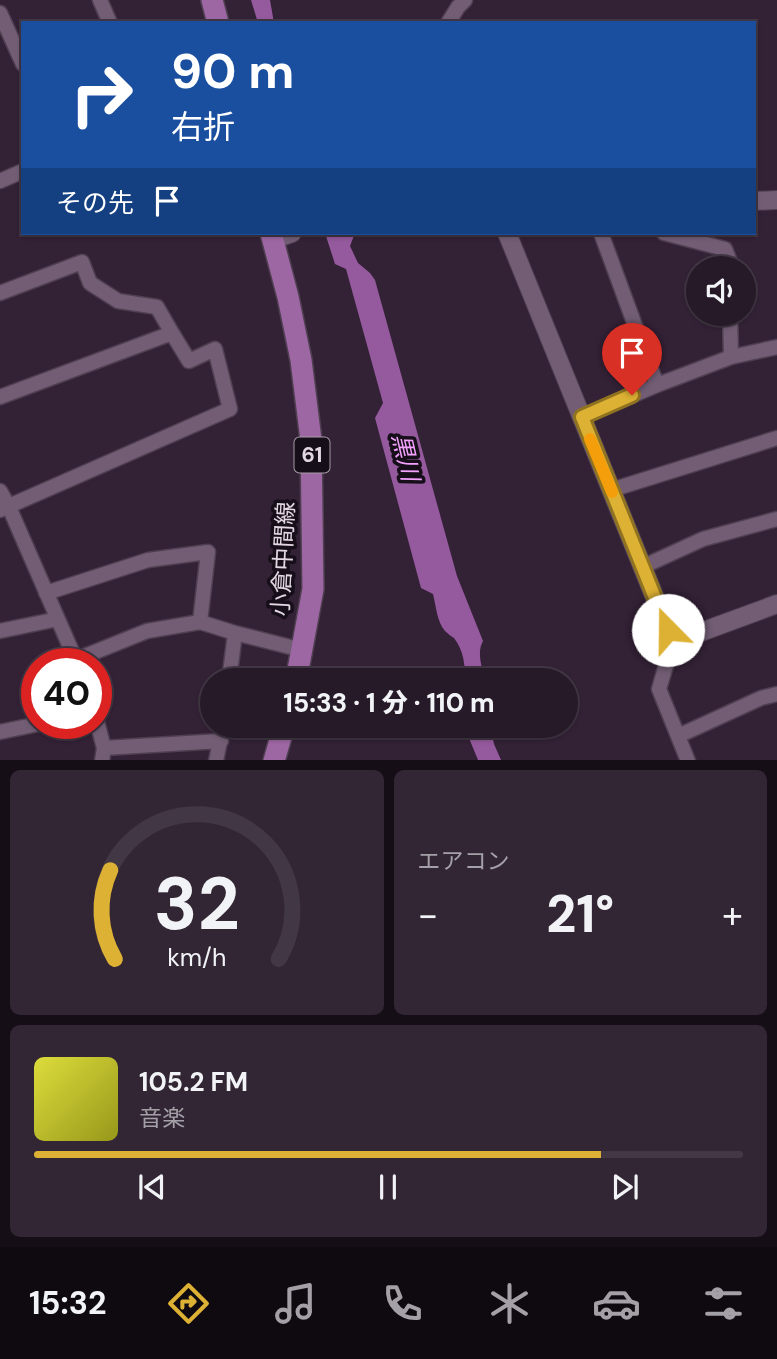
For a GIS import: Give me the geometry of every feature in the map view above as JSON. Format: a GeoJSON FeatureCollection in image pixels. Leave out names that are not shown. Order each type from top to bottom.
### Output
{"type":"FeatureCollection","features":[{"type":"Feature","properties":{"kind":"main road"},"geometry":{"type":"LineString","coordinates":[[212,0],[217,21]]}},
{"type":"Feature","properties":{"kind":"main road","name":"小倉中間線"},"geometry":{"type":"LineString","coordinates":[[278,235],[301,360],[312,440],[313,589],[299,668]]}},
{"type":"Feature","properties":{"kind":"main road"},"geometry":{"type":"LineString","coordinates":[[274,760],[281,738]]}},
{"type":"Feature","properties":{"kind":"street"},"geometry":{"type":"LineString","coordinates":[[100,0],[109,21]]}},
{"type":"Feature","properties":{"kind":"street"},"geometry":{"type":"LineString","coordinates":[[449,21],[465,0]]}},
{"type":"Feature","properties":{"kind":"street"},"geometry":{"type":"LineString","coordinates":[[0,13],[21,60]]}},
{"type":"Feature","properties":{"kind":"street"},"geometry":{"type":"LineString","coordinates":[[0,181],[21,172]]}},
{"type":"Feature","properties":{"kind":"street"},"geometry":{"type":"LineString","coordinates":[[756,201],[777,200]]}},
{"type":"Feature","properties":{"kind":"street"},"geometry":{"type":"LineString","coordinates":[[509,235],[668,630],[674,638],[682,639],[777,604]]}},
{"type":"Feature","properties":{"kind":"street"},"geometry":{"type":"LineString","coordinates":[[602,235],[657,385]]}},
{"type":"Feature","properties":{"kind":"street"},"geometry":{"type":"LineString","coordinates":[[672,235],[725,249],[728,256]]}},
{"type":"Feature","properties":{"kind":"street"},"geometry":{"type":"LineString","coordinates":[[0,293],[82,261],[90,283],[118,301],[157,307],[189,361],[215,349],[230,409],[4,509]]}},
{"type":"Feature","properties":{"kind":"street"},"geometry":{"type":"LineString","coordinates":[[730,326],[731,358]]}},
{"type":"Feature","properties":{"kind":"street"},"geometry":{"type":"LineString","coordinates":[[0,397],[172,333]]}},
{"type":"Feature","properties":{"kind":"street"},"geometry":{"type":"LineString","coordinates":[[582,417],[657,385],[731,358],[777,347]]}},
{"type":"Feature","properties":{"kind":"street"},"geometry":{"type":"LineString","coordinates":[[611,490],[777,438]]}},
{"type":"Feature","properties":{"kind":"street"},"geometry":{"type":"LineString","coordinates":[[0,491],[4,509],[70,648]]}},
{"type":"Feature","properties":{"kind":"street"},"geometry":{"type":"LineString","coordinates":[[642,567],[703,539],[777,519]]}},
{"type":"Feature","properties":{"kind":"street"},"geometry":{"type":"LineString","coordinates":[[46,593],[148,560],[208,552],[200,622]]}},
{"type":"Feature","properties":{"kind":"street"},"geometry":{"type":"LineString","coordinates":[[0,631],[58,619]]}},
{"type":"Feature","properties":{"kind":"street"},"geometry":{"type":"LineString","coordinates":[[107,648],[147,631],[200,622],[302,650]]}},
{"type":"Feature","properties":{"kind":"street"},"geometry":{"type":"LineString","coordinates":[[231,668],[235,633]]}},
{"type":"Feature","properties":{"kind":"street"},"geometry":{"type":"LineString","coordinates":[[674,638],[659,689],[688,760]]}},
{"type":"Feature","properties":{"kind":"street"},"geometry":{"type":"LineString","coordinates":[[678,736],[761,698],[777,694]]}},
{"type":"Feature","properties":{"kind":"street"},"geometry":{"type":"LineString","coordinates":[[0,732],[21,728]]}},
{"type":"Feature","properties":{"kind":"street"},"geometry":{"type":"LineString","coordinates":[[103,754],[200,738]]}},
{"type":"Feature","properties":{"kind":"street"},"geometry":{"type":"LineString","coordinates":[[216,760],[221,738]]}},
{"type":"Feature","properties":{"kind":"water"},"geometry":{"type":"Polygon","coordinates":[[[251,0],[270,0],[274,21],[257,21],[251,0]]]}},
{"type":"Feature","properties":{"kind":"water","name":"黒川"},"geometry":{"type":"Polygon","coordinates":[[[326,235],[354,235],[350,246],[358,263],[375,280],[457,576],[483,641],[480,656],[482,668],[464,668],[460,648],[440,623],[433,594],[421,588],[375,418],[383,403],[346,269],[335,264],[326,235]]]}},
{"type":"Feature","properties":{"kind":"water"},"geometry":{"type":"Polygon","coordinates":[[[469,738],[493,738],[501,760],[478,760],[469,738]]]}},
{"type":"Feature","properties":{"kind":"slow traffic"},"geometry":{"type":"LineString","coordinates":[[590,439],[612,492]]}},
{"type":"Feature","properties":{"kind":"route"},"geometry":{"type":"LineString","coordinates":[[632,395],[582,417],[668,630]]}}]}
